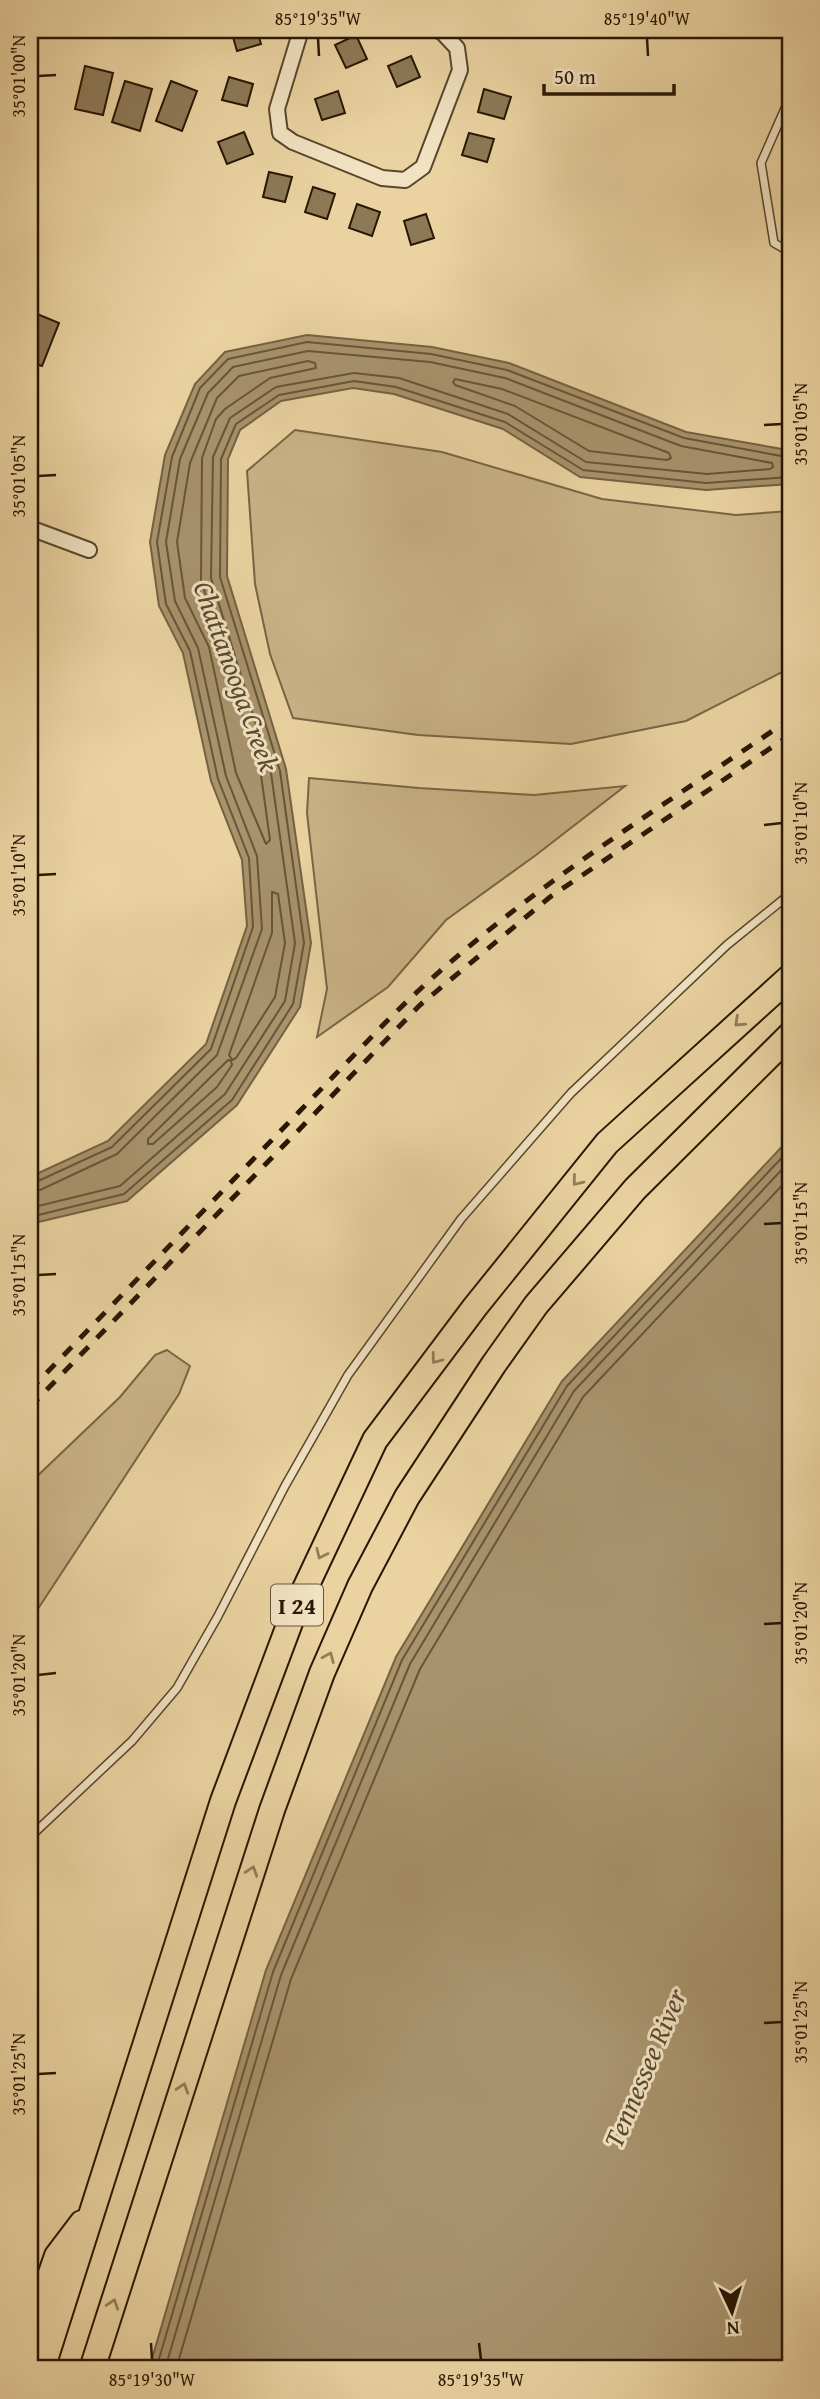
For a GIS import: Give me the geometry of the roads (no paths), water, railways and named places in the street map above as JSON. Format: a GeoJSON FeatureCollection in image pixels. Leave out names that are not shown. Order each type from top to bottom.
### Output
{"type":"FeatureCollection","features":[{"type":"Feature","properties":{"kind":"highway","name":"I 24"},"geometry":{"type":"LineString","coordinates":[[41,2369],[223,1801],[294,1612],[375,1440],[475,1307],[607,1143],[790,977]]}},
{"type":"Feature","properties":{"kind":"highway","name":"I 24"},"geometry":{"type":"LineString","coordinates":[[92,2369],[272,1810],[322,1673],[360,1586],[407,1497],[536,1305],[635,1189],[790,1035]]}},
{"type":"Feature","properties":{"kind":"highway"},"geometry":{"type":"LineString","coordinates":[[30,2333],[57,2256],[93,2208]]}},
{"type":"Feature","properties":{"kind":"street"},"geometry":{"type":"LineString","coordinates":[[301,30],[277,109],[280,133],[293,142],[383,178],[405,180],[423,167],[460,70],[457,48],[442,32],[436,30]]}},
{"type":"Feature","properties":{"kind":"street"},"geometry":{"type":"LineString","coordinates":[[30,528],[89,550]]}},
{"type":"Feature","properties":{"kind":"lane"},"geometry":{"type":"LineString","coordinates":[[790,97],[761,163],[774,243],[790,252]]}},
{"type":"Feature","properties":{"kind":"lane"},"geometry":{"type":"LineString","coordinates":[[30,1837],[132,1741],[177,1688],[348,1375],[461,1220],[571,1093],[727,945],[790,894]]}},
{"type":"Feature","properties":{"kind":"water","name":"Chattanooga Creek"},"geometry":{"type":"Polygon","coordinates":[[[307,335],[432,347],[509,363],[686,432],[782,449],[790,448],[790,484],[706,490],[580,477],[503,429],[394,394],[353,388],[281,401],[240,430],[228,459],[227,576],[286,769],[311,943],[300,1007],[237,1105],[127,1201],[30,1224],[30,1177],[108,1141],[206,1044],[247,926],[242,860],[211,781],[183,653],[159,606],[150,542],[165,455],[195,384],[225,352],[307,335]]]}},
{"type":"Feature","properties":{"kind":"water","name":"Tennessee River"},"geometry":{"type":"Polygon","coordinates":[[[790,1138],[790,2369],[149,2369],[266,1970],[396,1657],[562,1381],[790,1138]]]}},
{"type":"Feature","properties":{"kind":"railway"},"geometry":{"type":"LineString","coordinates":[[30,1390],[385,1023],[431,979],[479,938],[580,862],[790,719]]}},
{"type":"Feature","properties":{"kind":"railway"},"geometry":{"type":"LineString","coordinates":[[30,1407],[420,1005],[550,897],[790,735]]}}]}
